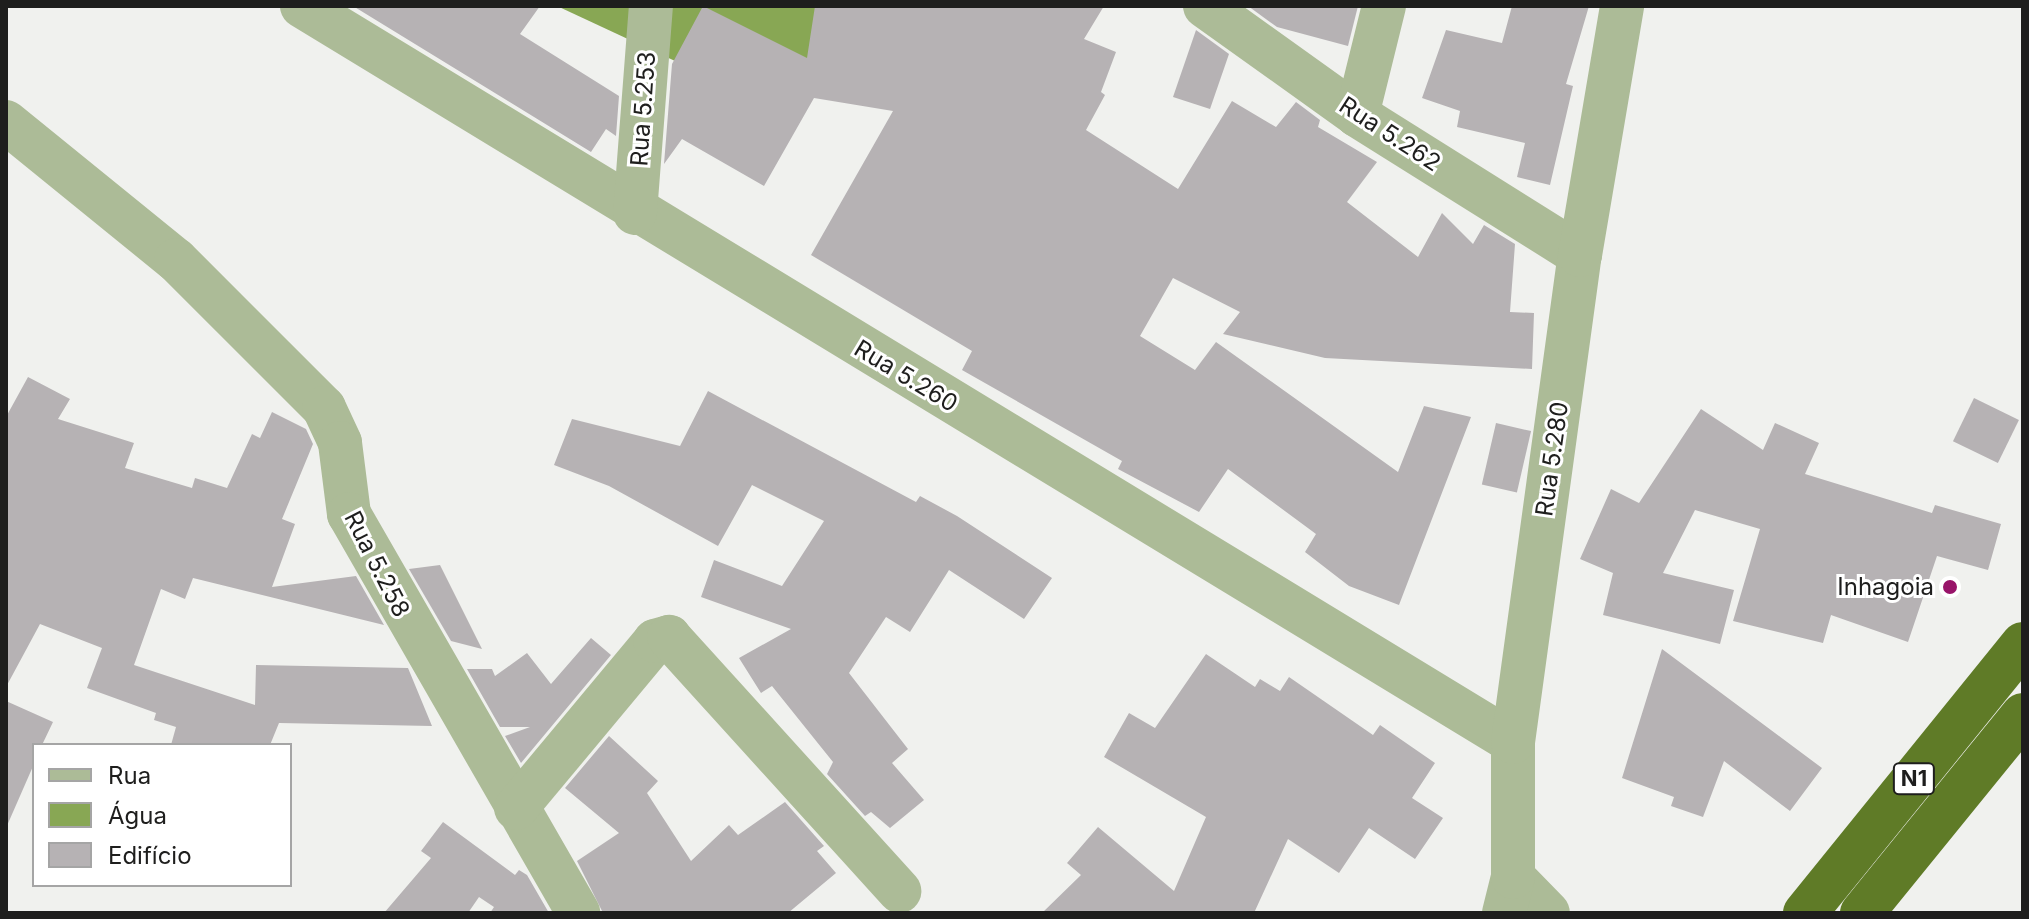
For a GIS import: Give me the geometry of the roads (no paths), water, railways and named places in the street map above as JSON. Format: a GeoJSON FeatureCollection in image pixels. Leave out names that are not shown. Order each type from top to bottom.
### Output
{"type":"FeatureCollection","features":[{"type":"Feature","properties":{"kind":"highway","name":"N1"},"geometry":{"type":"LineString","coordinates":[[1805,913],[2023,644]]}},
{"type":"Feature","properties":{"kind":"highway","name":"N1"},"geometry":{"type":"LineString","coordinates":[[1862,913],[2023,715]]}},
{"type":"Feature","properties":{"kind":"street","name":"Rua 5.260"},"geometry":{"type":"LineString","coordinates":[[302,6],[635,213],[1513,742]]}},
{"type":"Feature","properties":{"kind":"street","name":"Rua 5.253"},"geometry":{"type":"LineString","coordinates":[[635,213],[651,6]]}},
{"type":"Feature","properties":{"kind":"street","name":"Rua 5.262"},"geometry":{"type":"LineString","coordinates":[[1205,6],[1357,115],[1580,255]]}},
{"type":"Feature","properties":{"kind":"street"},"geometry":{"type":"LineString","coordinates":[[1357,115],[1384,6]]}},
{"type":"Feature","properties":{"kind":"street","name":"Rua 5.280"},"geometry":{"type":"LineString","coordinates":[[1508,895],[1513,742],[1580,255],[1622,6]]}},
{"type":"Feature","properties":{"kind":"street","name":"Rua 5.258"},"geometry":{"type":"LineString","coordinates":[[6,122],[176,260],[324,408],[340,443],[349,514],[578,913]]}},
{"type":"Feature","properties":{"kind":"street"},"geometry":{"type":"LineString","coordinates":[[516,808],[655,641],[669,637],[899,891]]}},
{"type":"Feature","properties":{"kind":"street"},"geometry":{"type":"LineString","coordinates":[[1508,895],[1548,913]]}},
{"type":"Feature","properties":{"kind":"water"},"geometry":{"type":"Polygon","coordinates":[[[557,6],[868,6],[797,91],[718,81],[557,6]]]}},
{"type":"Feature","properties":{"kind":"place","name":"Inhagoia"},"geometry":{"type":"Point","coordinates":[1950,587]}}]}
